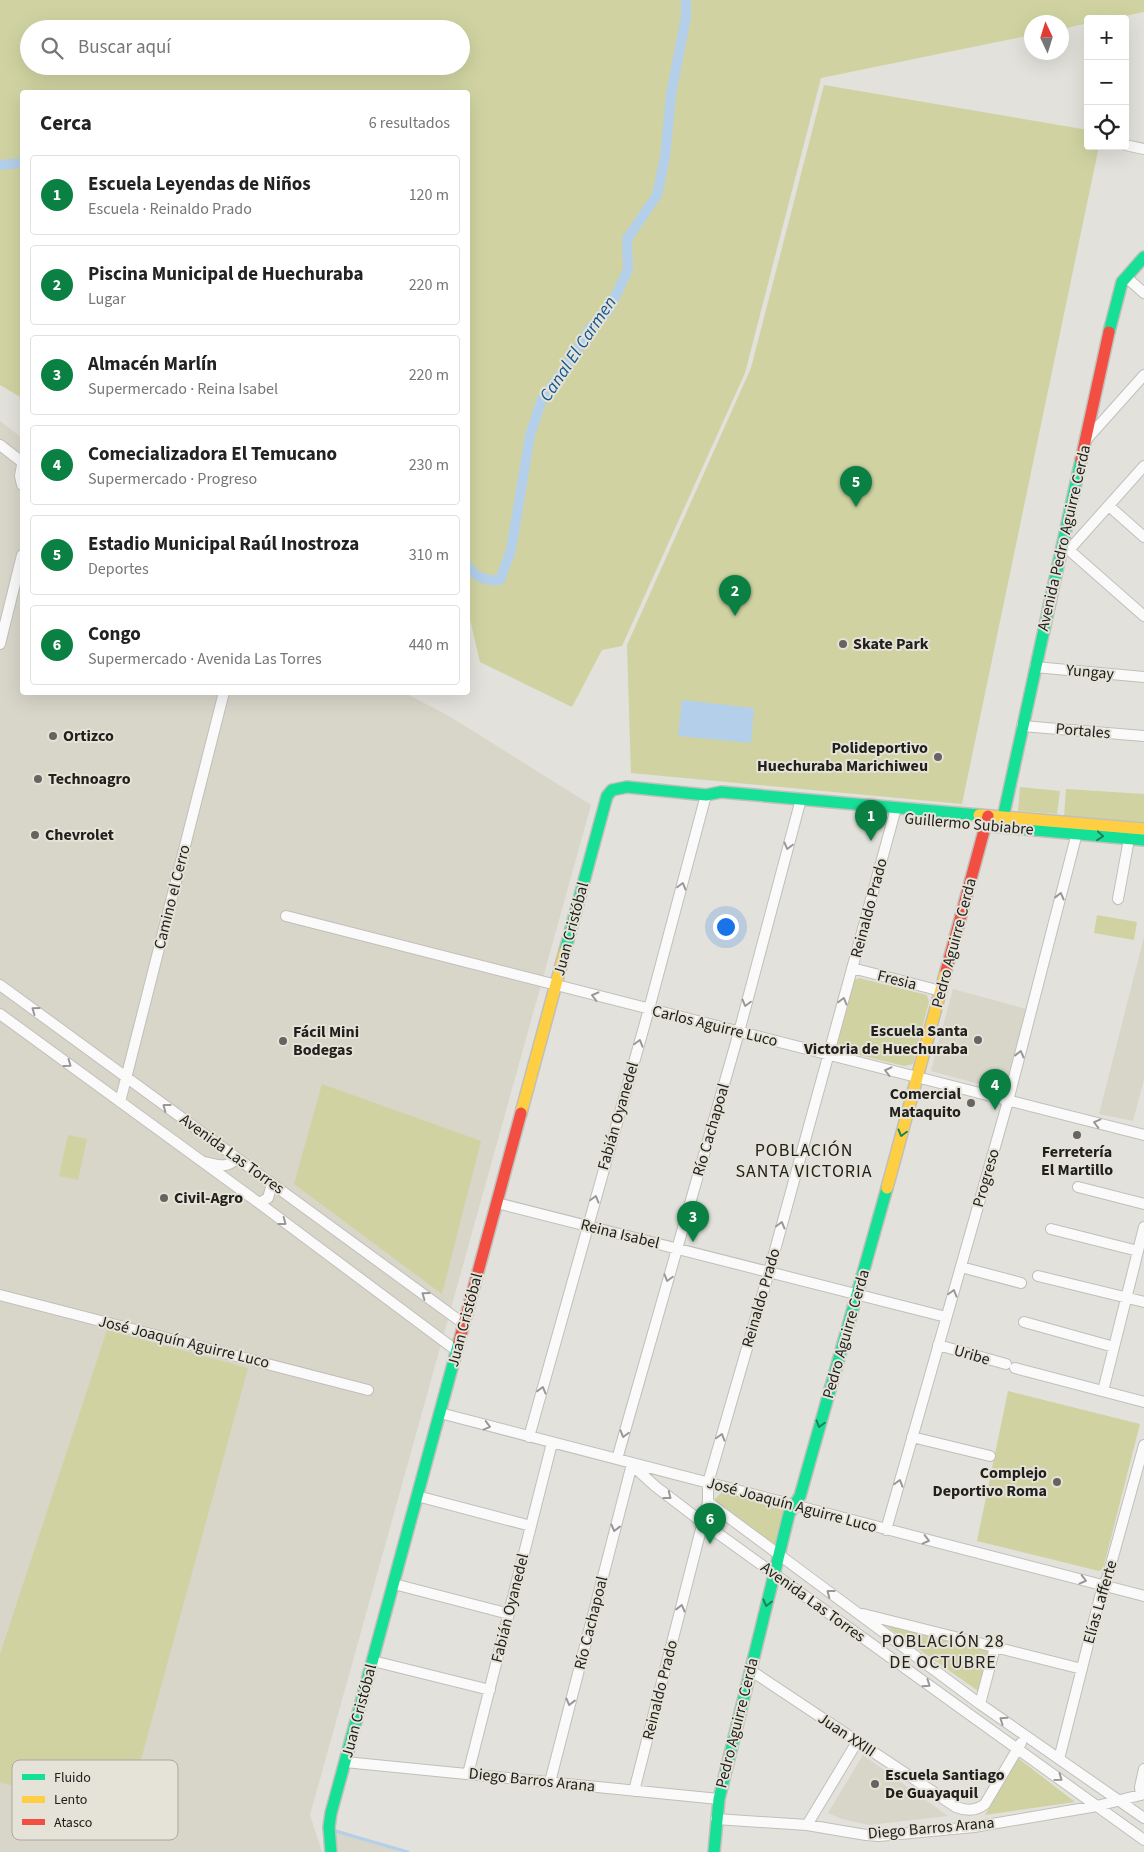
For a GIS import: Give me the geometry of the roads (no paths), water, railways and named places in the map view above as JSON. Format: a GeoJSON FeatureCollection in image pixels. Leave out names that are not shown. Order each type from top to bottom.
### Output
{"type":"FeatureCollection","features":[{"type":"Feature","properties":{"kind":"street"},"geometry":{"type":"LineString","coordinates":[[1129,146],[1144,149]]}},
{"type":"Feature","properties":{"kind":"street","name":"Avenida Pedro Aguirre Cerda"},"geometry":{"type":"LineString","coordinates":[[1002,822],[1035,667],[1065,550],[1115,307],[1122,282],[1144,257]]}},
{"type":"Feature","properties":{"kind":"street"},"geometry":{"type":"LineString","coordinates":[[1126,277],[1144,293]]}},
{"type":"Feature","properties":{"kind":"street"},"geometry":{"type":"LineString","coordinates":[[1086,441],[1144,375]]}},
{"type":"Feature","properties":{"kind":"street"},"geometry":{"type":"LineString","coordinates":[[0,445],[20,462]]}},
{"type":"Feature","properties":{"kind":"street"},"geometry":{"type":"LineString","coordinates":[[1144,466],[1109,506],[1065,550],[1144,616]]}},
{"type":"Feature","properties":{"kind":"street"},"geometry":{"type":"LineString","coordinates":[[1109,506],[1144,537]]}},
{"type":"Feature","properties":{"kind":"street"},"geometry":{"type":"LineString","coordinates":[[0,644],[20,562]]}},
{"type":"Feature","properties":{"kind":"street","name":"Yungay"},"geometry":{"type":"LineString","coordinates":[[1035,667],[1144,677]]}},
{"type":"Feature","properties":{"kind":"street","name":"Camino el Cerro"},"geometry":{"type":"LineString","coordinates":[[120,1102],[223,695]]}},
{"type":"Feature","properties":{"kind":"street","name":"Portales"},"geometry":{"type":"LineString","coordinates":[[1022,726],[1144,736]]}},
{"type":"Feature","properties":{"kind":"street","name":"Guillermo Subiabre"},"geometry":{"type":"LineString","coordinates":[[612,790],[627,787],[706,794],[721,792],[800,803],[1078,829],[1144,829]]}},
{"type":"Feature","properties":{"kind":"street","name":"Juan Cristóbal"},"geometry":{"type":"LineString","coordinates":[[330,1852],[330,1822],[345,1762],[607,796],[612,790]]}},
{"type":"Feature","properties":{"kind":"street","name":"Fabián Oyanedel"},"geometry":{"type":"LineString","coordinates":[[529,1437],[649,1009],[706,794]]}},
{"type":"Feature","properties":{"kind":"street","name":"Río Cachapoal"},"geometry":{"type":"LineString","coordinates":[[617,1460],[738,1032],[800,803]]}},
{"type":"Feature","properties":{"kind":"street","name":"Reinaldo Prado"},"geometry":{"type":"LineString","coordinates":[[634,1790],[708,1502],[708,1483],[895,812]]}},
{"type":"Feature","properties":{"kind":"street","name":"Pedro Aguirre Cerda"},"geometry":{"type":"LineString","coordinates":[[714,1852],[719,1799],[789,1514],[800,1496],[858,1295],[987,821]]}},
{"type":"Feature","properties":{"kind":"street","name":"Guillermo Subiabre"},"geometry":{"type":"LineString","coordinates":[[1078,829],[1144,840]]}},
{"type":"Feature","properties":{"kind":"street","name":"Progreso"},"geometry":{"type":"LineString","coordinates":[[886,1530],[1008,1101],[1078,829]]}},
{"type":"Feature","properties":{"kind":"street"},"geometry":{"type":"LineString","coordinates":[[1118,899],[1129,839]]}},
{"type":"Feature","properties":{"kind":"street","name":"Carlos Aguirre Luco"},"geometry":{"type":"LineString","coordinates":[[286,916],[1144,1136]]}},
{"type":"Feature","properties":{"kind":"street","name":"Fresia"},"geometry":{"type":"LineString","coordinates":[[852,968],[941,991]]}},
{"type":"Feature","properties":{"kind":"street","name":"Avenida Las Torres"},"geometry":{"type":"LineString","coordinates":[[0,985],[464,1324]]}},
{"type":"Feature","properties":{"kind":"street","name":"Avenida Las Torres"},"geometry":{"type":"LineString","coordinates":[[0,1014],[259,1203],[457,1352]]}},
{"type":"Feature","properties":{"kind":"street"},"geometry":{"type":"LineString","coordinates":[[199,1160],[224,1166],[230,1165],[236,1159]]}},
{"type":"Feature","properties":{"kind":"street"},"geometry":{"type":"LineString","coordinates":[[259,1203],[268,1198],[272,1184]]}},
{"type":"Feature","properties":{"kind":"street"},"geometry":{"type":"LineString","coordinates":[[1078,1187],[1144,1204]]}},
{"type":"Feature","properties":{"kind":"street","name":"Reina Isabel"},"geometry":{"type":"LineString","coordinates":[[497,1203],[946,1317]]}},
{"type":"Feature","properties":{"kind":"street"},"geometry":{"type":"LineString","coordinates":[[1103,1391],[1144,1227]]}},
{"type":"Feature","properties":{"kind":"street"},"geometry":{"type":"LineString","coordinates":[[1051,1229],[1138,1251]]}},
{"type":"Feature","properties":{"kind":"street"},"geometry":{"type":"LineString","coordinates":[[961,1267],[1021,1283]]}},
{"type":"Feature","properties":{"kind":"street"},"geometry":{"type":"LineString","coordinates":[[1038,1276],[1144,1302]]}},
{"type":"Feature","properties":{"kind":"street","name":"José Joaquín Aguirre Luco"},"geometry":{"type":"LineString","coordinates":[[0,1295],[368,1390]]}},
{"type":"Feature","properties":{"kind":"street"},"geometry":{"type":"LineString","coordinates":[[1024,1322],[1114,1347]]}},
{"type":"Feature","properties":{"kind":"street","name":"Uribe"},"geometry":{"type":"LineString","coordinates":[[938,1345],[1144,1402]]}},
{"type":"Feature","properties":{"kind":"street","name":"José Joaquín Aguirre Luco"},"geometry":{"type":"LineString","coordinates":[[440,1413],[1144,1596]]}},
{"type":"Feature","properties":{"kind":"street"},"geometry":{"type":"LineString","coordinates":[[912,1437],[990,1456]]}},
{"type":"Feature","properties":{"kind":"street","name":"Fabián Oyanedel"},"geometry":{"type":"LineString","coordinates":[[468,1774],[552,1443]]}},
{"type":"Feature","properties":{"kind":"street","name":"Elías Lafferte"},"geometry":{"type":"LineString","coordinates":[[1059,1760],[1104,1586],[1144,1444]]}},
{"type":"Feature","properties":{"kind":"street","name":"Avenida Las Torres"},"geometry":{"type":"LineString","coordinates":[[632,1464],[655,1486],[702,1522],[1144,1840]]}},
{"type":"Feature","properties":{"kind":"street","name":"Río Cachapoal"},"geometry":{"type":"LineString","coordinates":[[550,1782],[632,1464]]}},
{"type":"Feature","properties":{"kind":"street"},"geometry":{"type":"LineString","coordinates":[[417,1496],[531,1526]]}},
{"type":"Feature","properties":{"kind":"street","name":"Avenida Las Torres"},"geometry":{"type":"LineString","coordinates":[[708,1502],[980,1704],[1144,1818]]}},
{"type":"Feature","properties":{"kind":"street"},"geometry":{"type":"LineString","coordinates":[[394,1584],[509,1614]]}},
{"type":"Feature","properties":{"kind":"street"},"geometry":{"type":"LineString","coordinates":[[857,1612],[1082,1669]]}},
{"type":"Feature","properties":{"kind":"street"},"geometry":{"type":"LineString","coordinates":[[980,1704],[996,1647]]}},
{"type":"Feature","properties":{"kind":"street"},"geometry":{"type":"LineString","coordinates":[[373,1662],[490,1690]]}},
{"type":"Feature","properties":{"kind":"street","name":"Juan XXIII"},"geometry":{"type":"LineString","coordinates":[[750,1670],[963,1810],[979,1808],[985,1804],[1018,1748]]}},
{"type":"Feature","properties":{"kind":"street"},"geometry":{"type":"LineString","coordinates":[[1018,1748],[1026,1736]]}},
{"type":"Feature","properties":{"kind":"street"},"geometry":{"type":"LineString","coordinates":[[807,1825],[857,1742]]}},
{"type":"Feature","properties":{"kind":"street","name":"Diego Barros Arana"},"geometry":{"type":"LineString","coordinates":[[345,1762],[719,1799]]}},
{"type":"Feature","properties":{"kind":"street"},"geometry":{"type":"LineString","coordinates":[[1142,1795],[1140,1787],[1144,1769]]}},
{"type":"Feature","properties":{"kind":"street","name":"Diego Barros Arana"},"geometry":{"type":"LineString","coordinates":[[716,1819],[807,1825],[879,1836],[974,1827],[1097,1806],[1142,1795]]}},
{"type":"Feature","properties":{"kind":"water"},"geometry":{"type":"Polygon","coordinates":[[[682,700],[754,708],[751,743],[678,736],[682,700]]]}},
{"type":"Feature","properties":{"kind":"waterway","name":"Canal El Carmen"},"geometry":{"type":"LineString","coordinates":[[470,569],[482,578],[500,580],[511,550],[530,435],[542,399],[569,363],[590,328],[609,310],[628,269],[627,239],[657,195],[665,157],[671,94],[686,17],[686,0]]}},
{"type":"Feature","properties":{"kind":"waterway","name":"Canal El Carmen"},"geometry":{"type":"LineString","coordinates":[[0,165],[20,163]]}},
{"type":"Feature","properties":{"kind":"waterway"},"geometry":{"type":"LineString","coordinates":[[335,1831],[408,1852]]}},
{"type":"Feature","properties":{"kind":"place","name":"Estadio Municipal Raúl Inostroza"},"geometry":{"type":"Point","coordinates":[856,507]}},
{"type":"Feature","properties":{"kind":"place","name":"Piscina Municipal de Huechuraba"},"geometry":{"type":"Point","coordinates":[735,616]}},
{"type":"Feature","properties":{"kind":"place","name":"Skate Park"},"geometry":{"type":"Point","coordinates":[843,644]}},
{"type":"Feature","properties":{"kind":"place","name":"Ortizco"},"geometry":{"type":"Point","coordinates":[53,736]}},
{"type":"Feature","properties":{"kind":"place","name":"Polideportivo Huechuraba Marichiweu"},"geometry":{"type":"Point","coordinates":[938,757]}},
{"type":"Feature","properties":{"kind":"place","name":"Technoagro"},"geometry":{"type":"Point","coordinates":[38,779]}},
{"type":"Feature","properties":{"kind":"place","name":"Chevrolet"},"geometry":{"type":"Point","coordinates":[35,835]}},
{"type":"Feature","properties":{"kind":"place","name":"Escuela Leyendas de Niños"},"geometry":{"type":"Point","coordinates":[871,841]}},
{"type":"Feature","properties":{"kind":"place","name":"Escuela Santa Victoria de Huechuraba"},"geometry":{"type":"Point","coordinates":[978,1040]}},
{"type":"Feature","properties":{"kind":"place","name":"Fácil Mini Bodegas"},"geometry":{"type":"Point","coordinates":[283,1041]}},
{"type":"Feature","properties":{"kind":"place","name":"Comercial Mataquito"},"geometry":{"type":"Point","coordinates":[971,1103]}},
{"type":"Feature","properties":{"kind":"place","name":"Comecializadora El Temucano"},"geometry":{"type":"Point","coordinates":[995,1110]}},
{"type":"Feature","properties":{"kind":"place","name":"Ferretería El Martillo"},"geometry":{"type":"Point","coordinates":[1077,1135]}},
{"type":"Feature","properties":{"kind":"place","name":"Civil-Agro"},"geometry":{"type":"Point","coordinates":[164,1198]}},
{"type":"Feature","properties":{"kind":"place","name":"Almacén Marlín"},"geometry":{"type":"Point","coordinates":[693,1242]}},
{"type":"Feature","properties":{"kind":"place","name":"Complejo Deportivo Roma"},"geometry":{"type":"Point","coordinates":[1057,1482]}},
{"type":"Feature","properties":{"kind":"place","name":"Congo"},"geometry":{"type":"Point","coordinates":[710,1544]}},
{"type":"Feature","properties":{"kind":"place","name":"Escuela Santiago De Guayaquil"},"geometry":{"type":"Point","coordinates":[875,1784]}},
{"type":"Feature","properties":{"kind":"district","name":"POBLACIÓN SANTA VICTORIA"},"geometry":{"type":"Point","coordinates":[804,1160]}},
{"type":"Feature","properties":{"kind":"district","name":"POBLACIÓN 28 DE OCTUBRE"},"geometry":{"type":"Point","coordinates":[943,1651]}}]}
